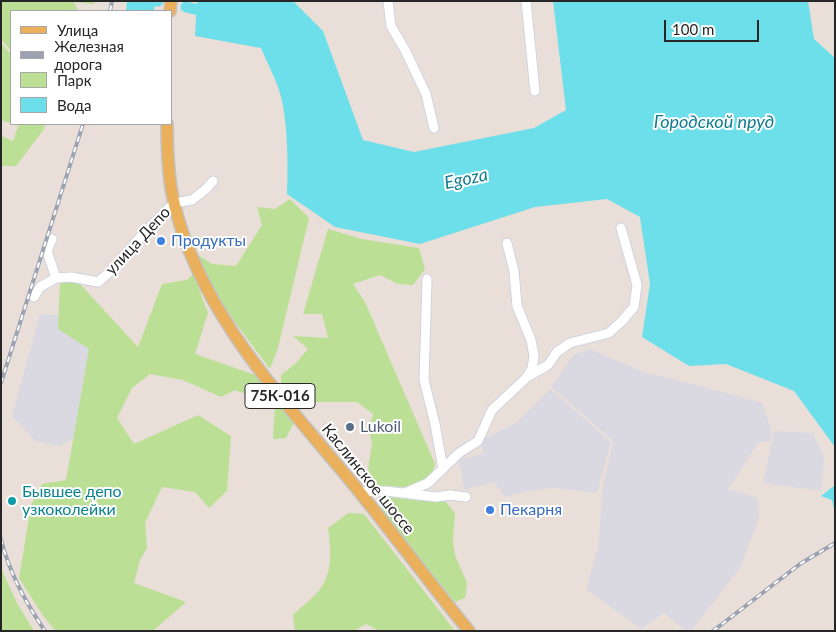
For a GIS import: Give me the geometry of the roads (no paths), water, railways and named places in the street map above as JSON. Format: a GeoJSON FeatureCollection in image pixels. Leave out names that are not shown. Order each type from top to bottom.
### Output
{"type":"FeatureCollection","features":[{"type":"Feature","properties":{"kind":"main road","name":"Каслинское шоссе"},"geometry":{"type":"LineString","coordinates":[[167,125],[169,173],[174,203],[188,250],[224,320],[258,368],[470,631]]}},
{"type":"Feature","properties":{"kind":"street"},"geometry":{"type":"LineString","coordinates":[[388,1],[391,26],[406,50],[426,94],[434,128]]}},
{"type":"Feature","properties":{"kind":"street"},"geometry":{"type":"LineString","coordinates":[[526,1],[535,90]]}},
{"type":"Feature","properties":{"kind":"street","name":"улица Депо"},"geometry":{"type":"LineString","coordinates":[[56,278],[71,277],[98,282],[112,270],[143,234],[174,203],[192,200],[206,189],[212,181]]}},
{"type":"Feature","properties":{"kind":"street"},"geometry":{"type":"LineString","coordinates":[[525,379],[548,365],[557,352],[570,342],[609,333],[634,306],[637,284],[621,228]]}},
{"type":"Feature","properties":{"kind":"street"},"geometry":{"type":"LineString","coordinates":[[34,297],[40,287],[56,278],[47,251],[52,239]]}},
{"type":"Feature","properties":{"kind":"street"},"geometry":{"type":"LineString","coordinates":[[405,493],[428,483],[459,453],[478,441],[492,410],[525,379],[532,369],[534,356],[531,340],[517,306],[514,271],[507,243]]}},
{"type":"Feature","properties":{"kind":"street"},"geometry":{"type":"LineString","coordinates":[[426,279],[424,380],[435,424],[443,469]]}},
{"type":"Feature","properties":{"kind":"street"},"geometry":{"type":"LineString","coordinates":[[359,492],[386,491],[436,497],[450,495],[466,497]]}},
{"type":"Feature","properties":{"kind":"water"},"geometry":{"type":"Polygon","coordinates":[[[127,1],[155,1],[154,10],[126,10],[127,1]]]}},
{"type":"Feature","properties":{"kind":"water","name":"Городской пруд"},"geometry":{"type":"Polygon","coordinates":[[[197,1],[293,1],[323,31],[363,140],[414,152],[534,128],[566,110],[553,1],[808,1],[814,39],[835,58],[835,447],[794,391],[726,364],[689,366],[642,337],[650,284],[640,217],[607,199],[535,207],[420,244],[335,227],[287,194],[286,127],[282,99],[261,48],[195,36],[197,1]]]}},
{"type":"Feature","properties":{"kind":"water"},"geometry":{"type":"Polygon","coordinates":[[[835,485],[835,514],[832,500],[821,496],[835,485]]]}},
{"type":"Feature","properties":{"kind":"waterway","name":"Egoza"},"geometry":{"type":"LineString","coordinates":[[186,7],[211,13]]}},
{"type":"Feature","properties":{"kind":"railway"},"geometry":{"type":"LineString","coordinates":[[110,10],[112,1]]}},
{"type":"Feature","properties":{"kind":"railway"},"geometry":{"type":"LineString","coordinates":[[1,383],[83,125]]}},
{"type":"Feature","properties":{"kind":"railway"},"geometry":{"type":"LineString","coordinates":[[1,539],[4,552],[19,587],[45,631]]}},
{"type":"Feature","properties":{"kind":"railway"},"geometry":{"type":"LineString","coordinates":[[713,631],[800,564],[835,543]]}},
{"type":"Feature","properties":{"kind":"place","name":"Продукты"},"geometry":{"type":"Point","coordinates":[161,241]}},
{"type":"Feature","properties":{"kind":"place","name":"Lukoil"},"geometry":{"type":"Point","coordinates":[350,427]}},
{"type":"Feature","properties":{"kind":"place","name":"Бывшее депо узкоколейки"},"geometry":{"type":"Point","coordinates":[12,501]}},
{"type":"Feature","properties":{"kind":"place","name":"Пекарня"},"geometry":{"type":"Point","coordinates":[490,510]}}]}
